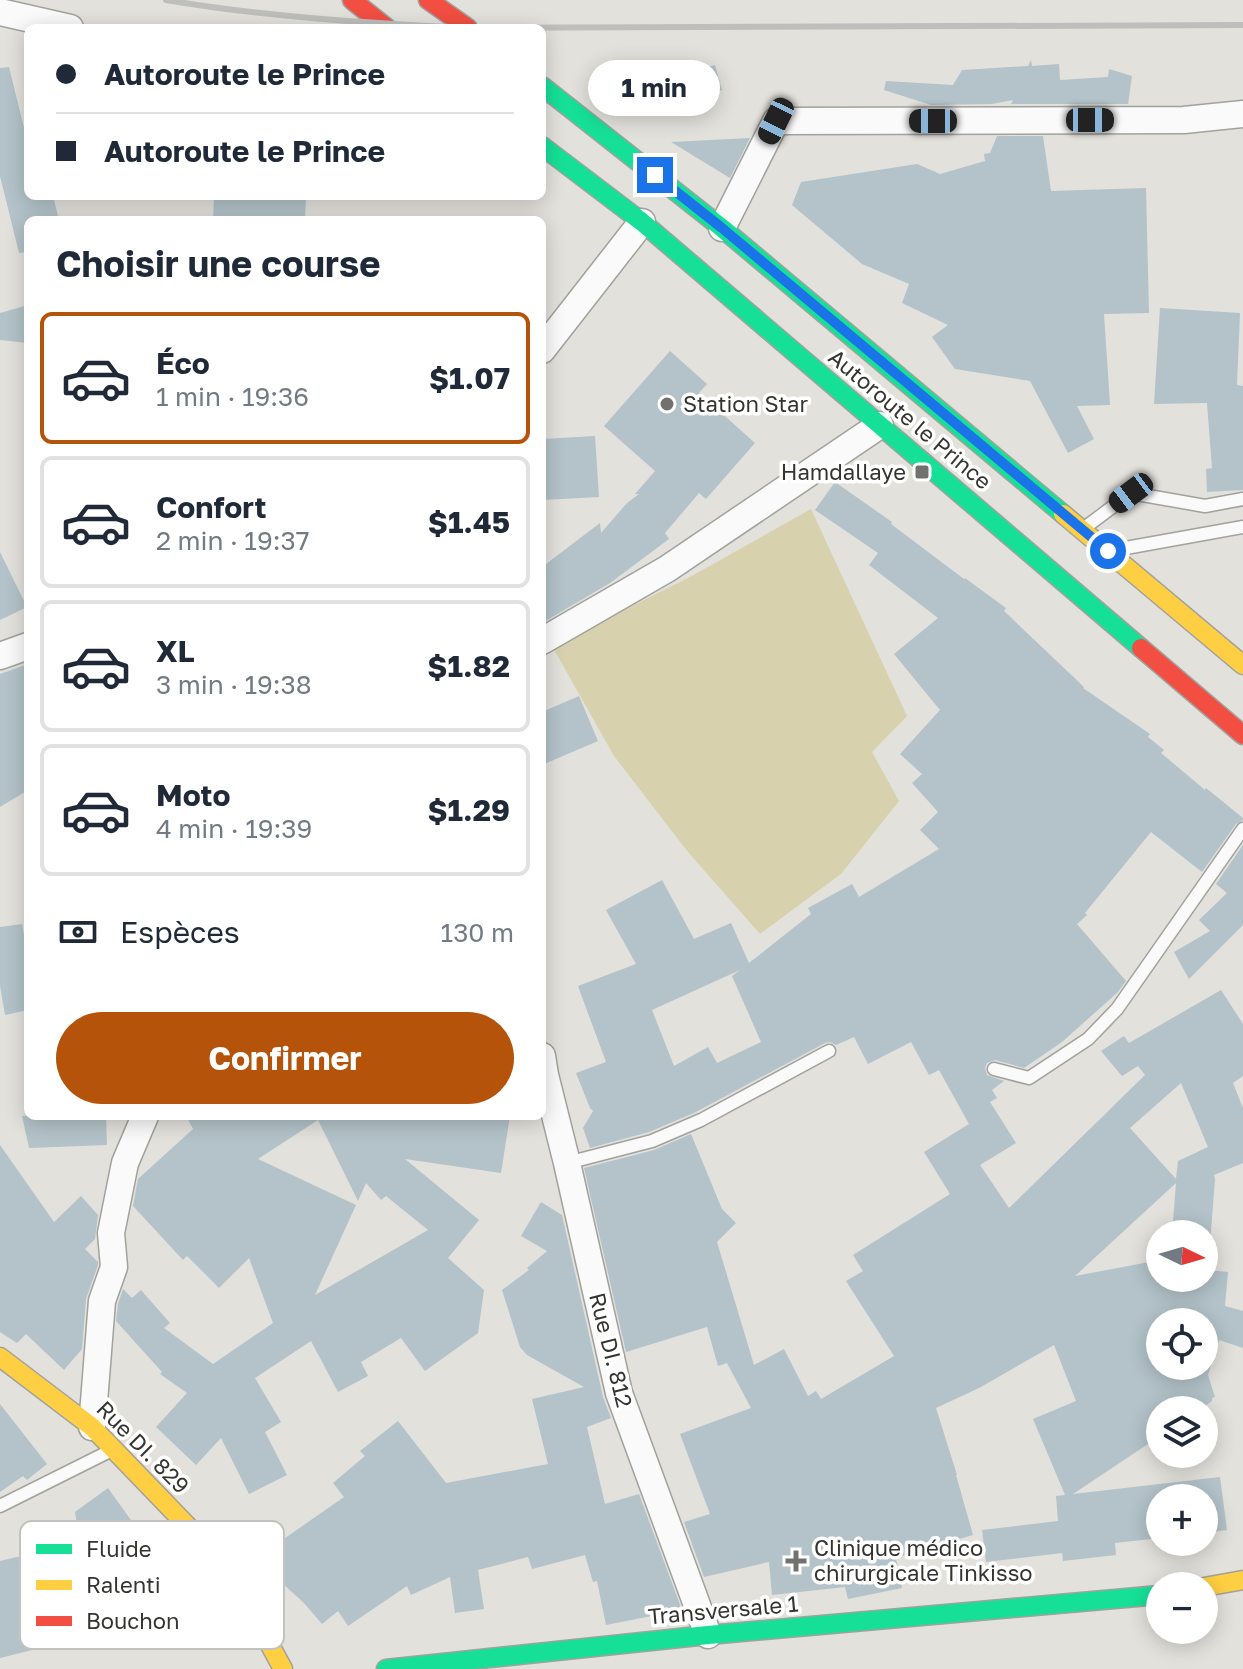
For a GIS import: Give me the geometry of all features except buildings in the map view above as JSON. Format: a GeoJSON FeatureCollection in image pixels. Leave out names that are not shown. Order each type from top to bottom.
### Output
{"type":"FeatureCollection","features":[{"type":"Feature","properties":{"kind":"main road"},"geometry":{"type":"LineString","coordinates":[[352,0],[382,24]]}},
{"type":"Feature","properties":{"kind":"main road"},"geometry":{"type":"LineString","coordinates":[[428,0],[462,24]]}},
{"type":"Feature","properties":{"kind":"main road"},"geometry":{"type":"LineString","coordinates":[[450,0],[464,24]]}},
{"type":"Feature","properties":{"kind":"main road","name":"Autoroute le Prince"},"geometry":{"type":"LineString","coordinates":[[546,89],[722,228],[1243,665]]}},
{"type":"Feature","properties":{"kind":"main road","name":"Autoroute le Prince"},"geometry":{"type":"LineString","coordinates":[[546,149],[642,222],[1243,735]]}},
{"type":"Feature","properties":{"kind":"main road","name":"Rue DI. 829"},"geometry":{"type":"LineString","coordinates":[[0,1357],[92,1427],[183,1521]]}},
{"type":"Feature","properties":{"kind":"main road"},"geometry":{"type":"LineString","coordinates":[[1218,1584],[1243,1580]]}},
{"type":"Feature","properties":{"kind":"main road","name":"Transversale 1"},"geometry":{"type":"LineString","coordinates":[[386,1669],[580,1654],[708,1635],[1146,1596]]}},
{"type":"Feature","properties":{"kind":"main road","name":"Rue DI. 829"},"geometry":{"type":"LineString","coordinates":[[272,1649],[283,1669]]}},
{"type":"Feature","properties":{"kind":"street"},"geometry":{"type":"LineString","coordinates":[[0,12],[52,24]]}},
{"type":"Feature","properties":{"kind":"street"},"geometry":{"type":"LineString","coordinates":[[722,228],[776,121],[1184,120],[1243,114]]}},
{"type":"Feature","properties":{"kind":"street"},"geometry":{"type":"LineString","coordinates":[[546,345],[642,222]]}},
{"type":"Feature","properties":{"kind":"street"},"geometry":{"type":"LineString","coordinates":[[546,639],[667,569],[880,425]]}},
{"type":"Feature","properties":{"kind":"street"},"geometry":{"type":"LineString","coordinates":[[0,656],[24,647]]}},
{"type":"Feature","properties":{"kind":"street","name":"Rue DI. 812"},"geometry":{"type":"LineString","coordinates":[[546,1079],[619,1393],[708,1635]]}},
{"type":"Feature","properties":{"kind":"street"},"geometry":{"type":"LineString","coordinates":[[92,1427],[102,1301],[114,1267],[111,1233],[125,1163],[143,1120]]}},
{"type":"Feature","properties":{"kind":"lane"},"geometry":{"type":"LineString","coordinates":[[1082,530],[1131,493],[1205,506],[1243,499]]}},
{"type":"Feature","properties":{"kind":"lane"},"geometry":{"type":"LineString","coordinates":[[1108,551],[1243,527]]}},
{"type":"Feature","properties":{"kind":"lane"},"geometry":{"type":"LineString","coordinates":[[994,1069],[1029,1078],[1088,1039],[1117,1009],[1243,829]]}},
{"type":"Feature","properties":{"kind":"lane"},"geometry":{"type":"LineString","coordinates":[[567,1163],[665,1136],[829,1051]]}},
{"type":"Feature","properties":{"kind":"lane"},"geometry":{"type":"LineString","coordinates":[[0,1506],[114,1449]]}},
{"type":"Feature","properties":{"kind":"shaded area"},"geometry":{"type":"Polygon","coordinates":[[[811,509],[907,716],[872,752],[899,801],[841,874],[760,934],[688,852],[614,756],[552,646],[690,577],[811,509]]]}},
{"type":"Feature","properties":{"kind":"railway"},"geometry":{"type":"LineString","coordinates":[[166,0],[279,15],[402,24]]}},
{"type":"Feature","properties":{"kind":"railway"},"geometry":{"type":"LineString","coordinates":[[546,28],[1243,25]]}},
{"type":"Feature","properties":{"kind":"traffic: fast"},"geometry":{"type":"LineString","coordinates":[[546,89],[722,228],[1063,514]]}},
{"type":"Feature","properties":{"kind":"traffic: fast"},"geometry":{"type":"LineString","coordinates":[[546,149],[642,222],[1141,648]]}},
{"type":"Feature","properties":{"kind":"traffic: fast"},"geometry":{"type":"LineString","coordinates":[[386,1669],[708,1635],[1146,1596]]}},
{"type":"Feature","properties":{"kind":"traffic: slow"},"geometry":{"type":"LineString","coordinates":[[1063,514],[1243,665]]}},
{"type":"Feature","properties":{"kind":"traffic: slow"},"geometry":{"type":"LineString","coordinates":[[0,1357],[92,1427],[183,1521]]}},
{"type":"Feature","properties":{"kind":"traffic: slow"},"geometry":{"type":"LineString","coordinates":[[1218,1584],[1243,1580]]}},
{"type":"Feature","properties":{"kind":"traffic: slow"},"geometry":{"type":"LineString","coordinates":[[272,1649],[283,1669]]}},
{"type":"Feature","properties":{"kind":"traffic: jam"},"geometry":{"type":"LineString","coordinates":[[352,0],[382,24]]}},
{"type":"Feature","properties":{"kind":"traffic: jam"},"geometry":{"type":"LineString","coordinates":[[428,0],[462,24]]}},
{"type":"Feature","properties":{"kind":"traffic: jam"},"geometry":{"type":"LineString","coordinates":[[1141,648],[1243,735]]}},
{"type":"Feature","properties":{"kind":"place","name":"Station Star"},"geometry":{"type":"Point","coordinates":[667,404]}},
{"type":"Feature","properties":{"kind":"place","name":"Hamdallaye"},"geometry":{"type":"Point","coordinates":[922,472]}},
{"type":"Feature","properties":{"kind":"place","name":"Clinique médico chirurgicale Tinkisso"},"geometry":{"type":"Point","coordinates":[796,1561]}},
{"type":"Feature","properties":{"kind":"route"},"geometry":{"type":"LineString","coordinates":[[655,175],[1108,551]]}}]}
